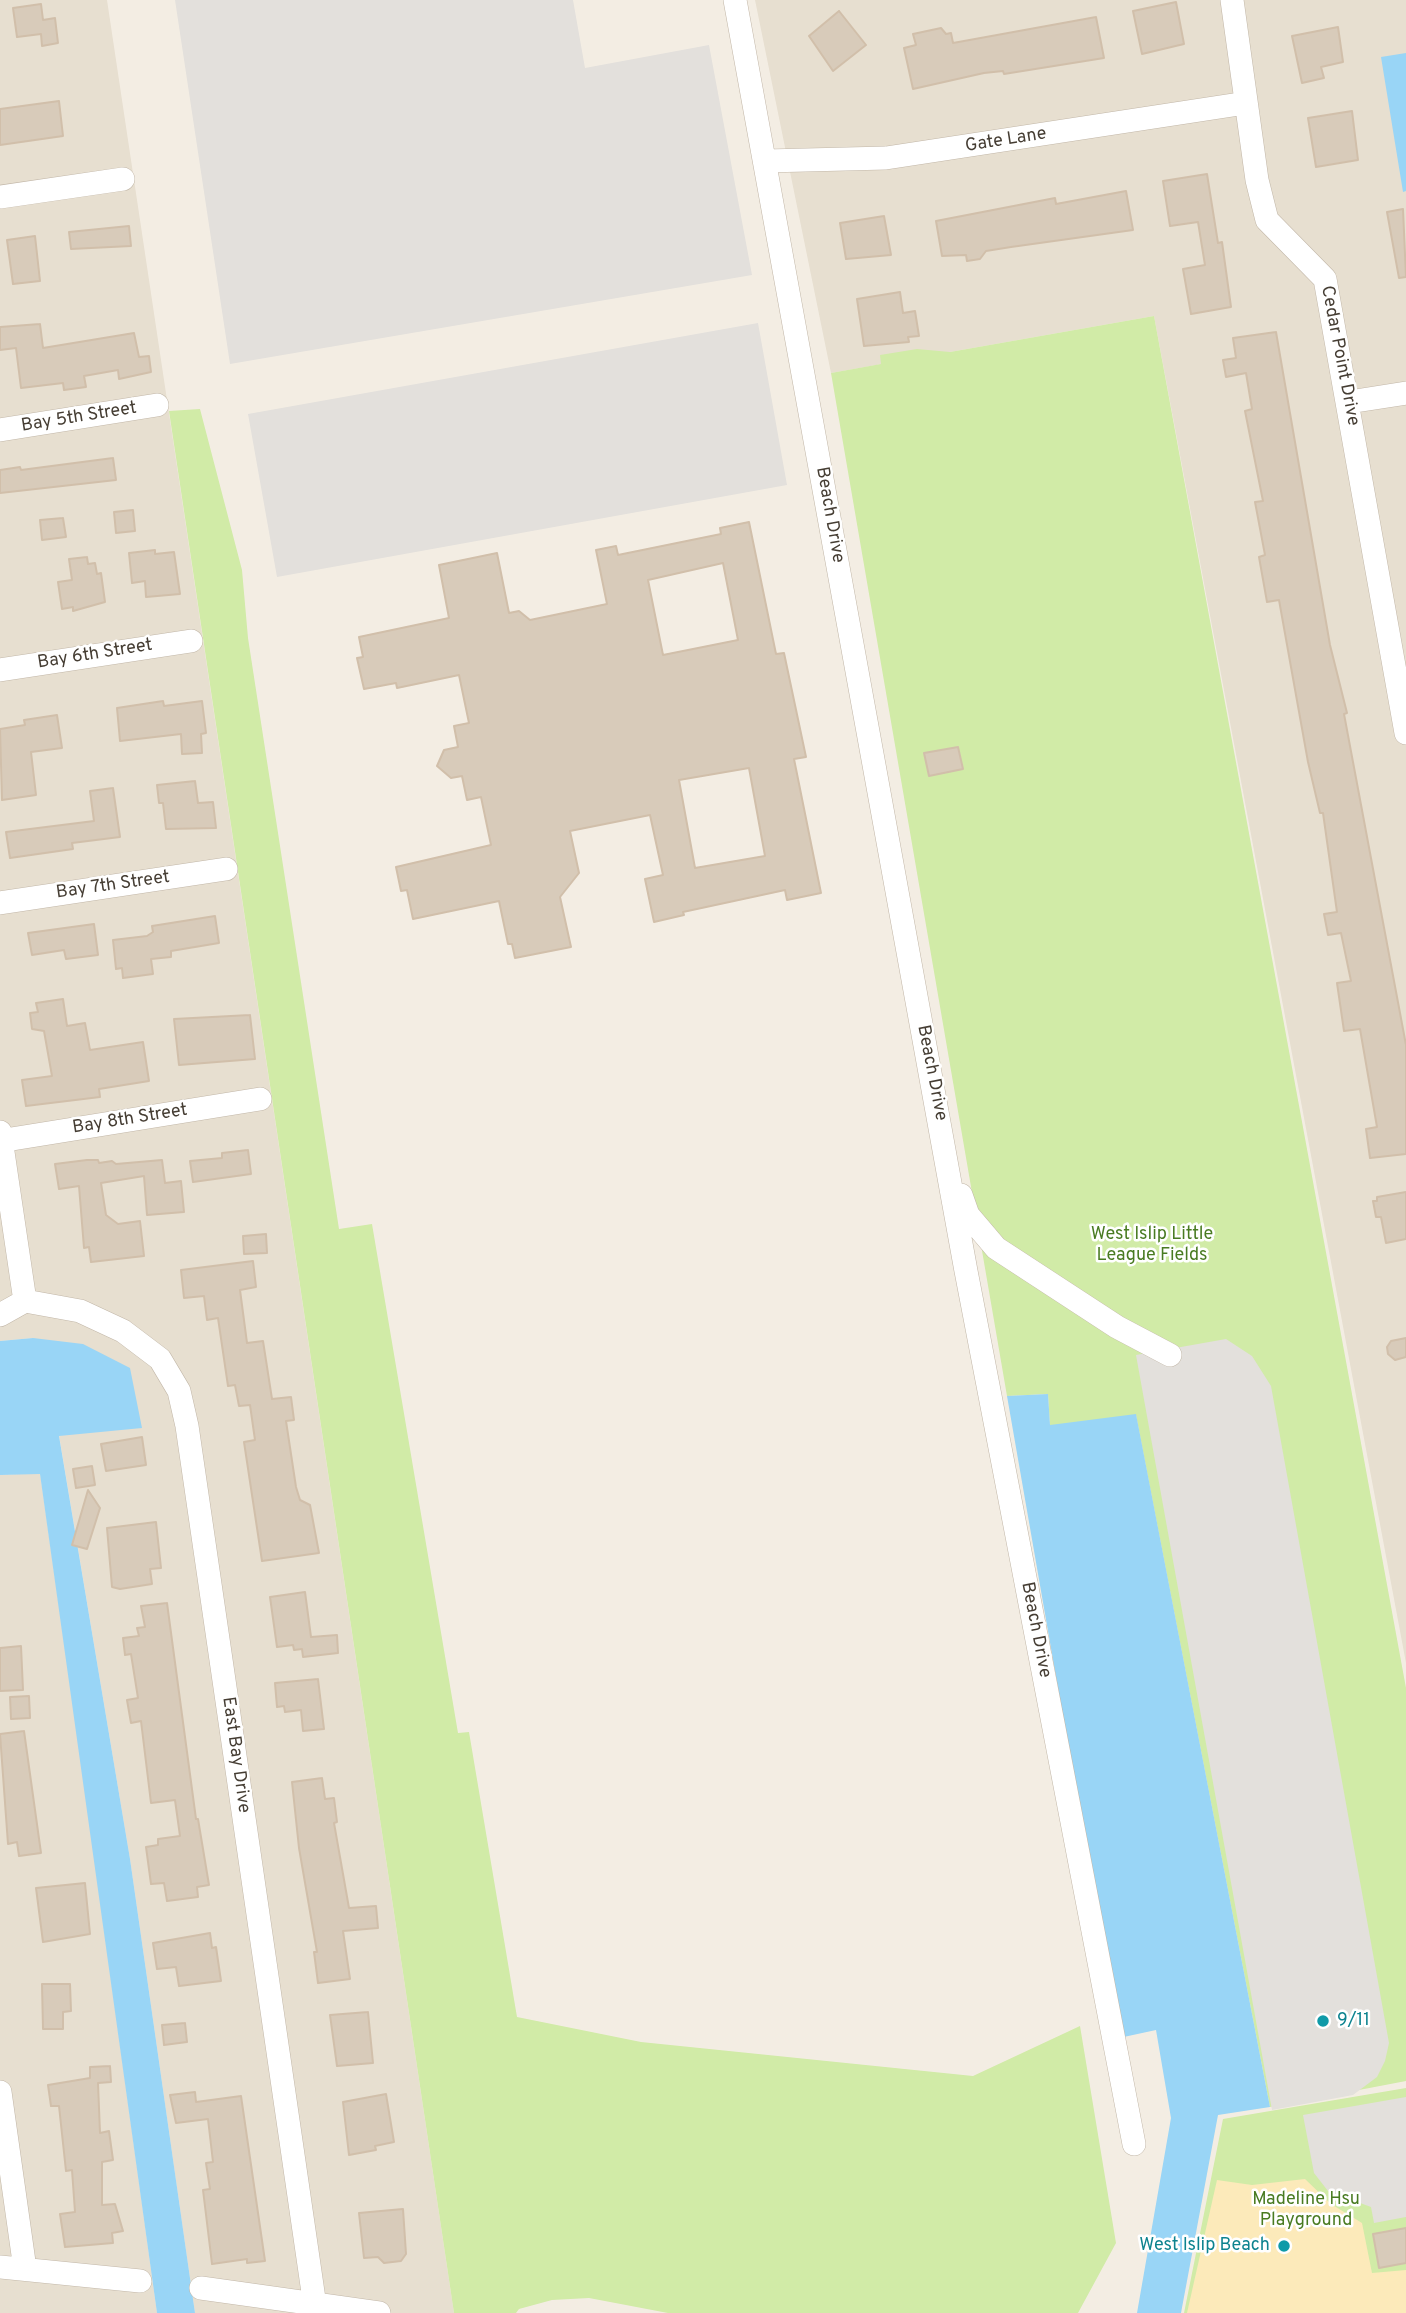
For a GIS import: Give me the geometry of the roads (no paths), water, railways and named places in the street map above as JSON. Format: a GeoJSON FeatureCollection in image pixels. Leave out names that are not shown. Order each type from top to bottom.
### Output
{"type":"FeatureCollection","features":[{"type":"Feature","properties":{"kind":"street","name":"Beach Drive"},"geometry":{"type":"LineString","coordinates":[[735,0],[943,1136],[1134,2144]]}},
{"type":"Feature","properties":{"kind":"street","name":"Cedar Point Drive"},"geometry":{"type":"LineString","coordinates":[[1232,0],[1257,180],[1267,220],[1325,279],[1406,733]]}},
{"type":"Feature","properties":{"kind":"street","name":"Gate Lane"},"geometry":{"type":"LineString","coordinates":[[766,161],[886,158],[1246,103]]}},
{"type":"Feature","properties":{"kind":"street"},"geometry":{"type":"LineString","coordinates":[[0,197],[123,179]]}},
{"type":"Feature","properties":{"kind":"street"},"geometry":{"type":"LineString","coordinates":[[1349,402],[1406,393]]}},
{"type":"Feature","properties":{"kind":"street","name":"Bay 5th Street"},"geometry":{"type":"LineString","coordinates":[[0,430],[157,405]]}},
{"type":"Feature","properties":{"kind":"street","name":"Bay 6th Street"},"geometry":{"type":"LineString","coordinates":[[0,670],[191,641]]}},
{"type":"Feature","properties":{"kind":"street","name":"Bay 7th Street"},"geometry":{"type":"LineString","coordinates":[[0,903],[226,869]]}},
{"type":"Feature","properties":{"kind":"street","name":"Bay 8th Street"},"geometry":{"type":"LineString","coordinates":[[0,1138],[260,1100]]}},
{"type":"Feature","properties":{"kind":"street"},"geometry":{"type":"LineString","coordinates":[[943,1136],[968,1215],[996,1248],[1116,1327],[1170,1355]]}},
{"type":"Feature","properties":{"kind":"street"},"geometry":{"type":"LineString","coordinates":[[0,1138],[25,1301],[0,1315]]}},
{"type":"Feature","properties":{"kind":"street","name":"East Bay Drive"},"geometry":{"type":"LineString","coordinates":[[25,1301],[79,1311],[123,1331],[160,1359],[179,1391],[187,1426],[315,2309]]}},
{"type":"Feature","properties":{"kind":"street"},"geometry":{"type":"LineString","coordinates":[[0,2092],[25,2269]]}},
{"type":"Feature","properties":{"kind":"street"},"geometry":{"type":"LineString","coordinates":[[0,2267],[140,2281]]}},
{"type":"Feature","properties":{"kind":"street"},"geometry":{"type":"LineString","coordinates":[[201,2288],[315,2309],[379,2313]]}},
{"type":"Feature","properties":{"kind":"water"},"geometry":{"type":"Polygon","coordinates":[[[1406,53],[1406,191],[1403,192],[1381,57],[1406,53]]]}},
{"type":"Feature","properties":{"kind":"water"},"geometry":{"type":"Polygon","coordinates":[[[33,1338],[83,1344],[130,1368],[142,1428],[59,1436],[130,1859],[195,2313],[157,2313],[40,1474],[0,1475],[0,1341],[33,1338]]]}},
{"type":"Feature","properties":{"kind":"water"},"geometry":{"type":"Polygon","coordinates":[[[1048,1394],[1050,1425],[1136,1414],[1270,2107],[1218,2115],[1181,2313],[1137,2313],[1171,2118],[1156,2030],[1119,2038],[1007,1396],[1048,1394]]]}},
{"type":"Feature","properties":{"kind":"place","name":"9/11"},"geometry":{"type":"Point","coordinates":[1323,2021]}},
{"type":"Feature","properties":{"kind":"place","name":"West Islip Beach"},"geometry":{"type":"Point","coordinates":[1284,2246]}},
{"type":"Feature","properties":{"kind":"park label","name":"West Islip Little League Fields"},"geometry":{"type":"Point","coordinates":[1152,1245]}},
{"type":"Feature","properties":{"kind":"park label","name":"Madeline Hsu Playground"},"geometry":{"type":"Point","coordinates":[1306,2210]}}]}
